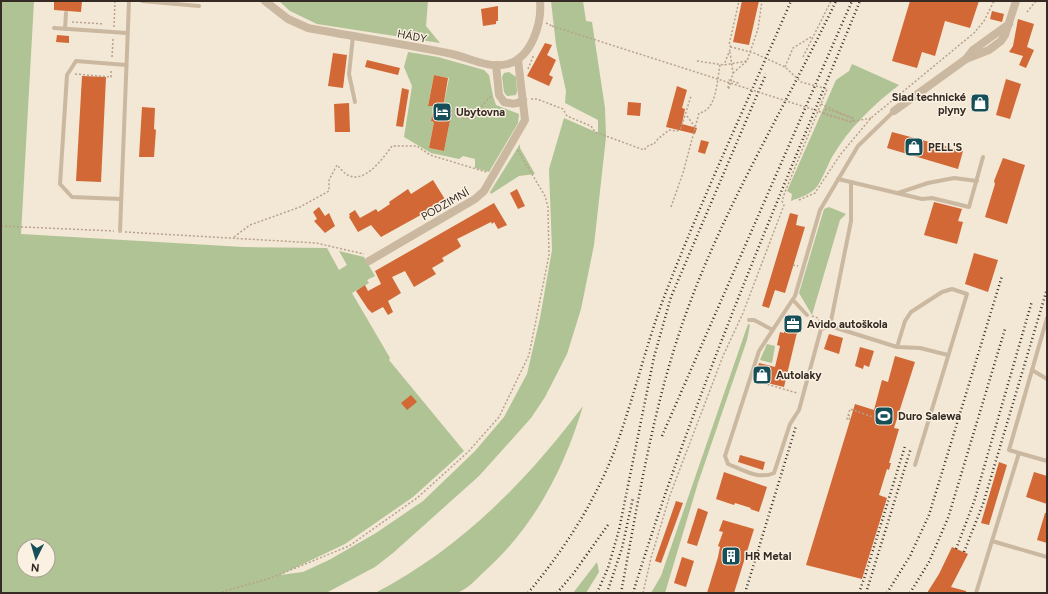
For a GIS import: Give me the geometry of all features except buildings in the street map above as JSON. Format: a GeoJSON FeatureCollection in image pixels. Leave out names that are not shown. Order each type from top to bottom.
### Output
{"type":"FeatureCollection","features":[{"type":"Feature","properties":{"kind":"street","name":"HÁDY"},"geometry":{"type":"LineString","coordinates":[[265,1],[297,24],[308,28],[452,55],[496,65],[508,64],[518,60]]}},
{"type":"Feature","properties":{"kind":"street"},"geometry":{"type":"LineString","coordinates":[[518,60],[531,44],[540,22],[540,1]]}},
{"type":"Feature","properties":{"kind":"street"},"geometry":{"type":"LineString","coordinates":[[894,111],[966,59],[973,50],[1009,24],[1016,1]]}},
{"type":"Feature","properties":{"kind":"street","name":"PODZIMNÍ"},"geometry":{"type":"LineString","coordinates":[[372,259],[480,196],[522,127],[525,114],[518,60]]}},
{"type":"Feature","properties":{"kind":"street"},"geometry":{"type":"LineString","coordinates":[[496,65],[499,95],[504,102],[517,104],[523,100]]}},
{"type":"Feature","properties":{"kind":"lane"},"geometry":{"type":"LineString","coordinates":[[120,231],[129,1]]}},
{"type":"Feature","properties":{"kind":"lane"},"geometry":{"type":"LineString","coordinates":[[142,1],[199,6]]}},
{"type":"Feature","properties":{"kind":"lane"},"geometry":{"type":"LineString","coordinates":[[65,29],[66,13]]}},
{"type":"Feature","properties":{"kind":"lane"},"geometry":{"type":"LineString","coordinates":[[54,28],[128,33]]}},
{"type":"Feature","properties":{"kind":"lane"},"geometry":{"type":"LineString","coordinates":[[353,36],[349,74],[355,102]]}},
{"type":"Feature","properties":{"kind":"lane"},"geometry":{"type":"LineString","coordinates":[[121,199],[72,197],[60,184],[68,74],[76,61],[126,65]]}},
{"type":"Feature","properties":{"kind":"lane"},"geometry":{"type":"LineString","coordinates":[[894,111],[858,146],[820,210],[793,300],[771,329],[758,351],[725,456],[728,464],[752,474],[767,477],[774,473],[790,424],[799,410],[821,329],[830,326],[897,347],[920,348],[948,355]]}},
{"type":"Feature","properties":{"kind":"lane"},"geometry":{"type":"LineString","coordinates":[[838,179],[922,199],[932,198],[969,207],[984,157]]}},
{"type":"Feature","properties":{"kind":"lane"},"geometry":{"type":"LineString","coordinates":[[898,193],[928,183],[954,178],[977,181]]}},
{"type":"Feature","properties":{"kind":"lane"},"geometry":{"type":"LineString","coordinates":[[830,326],[852,221],[851,182]]}},
{"type":"Feature","properties":{"kind":"lane"},"geometry":{"type":"LineString","coordinates":[[897,347],[904,321],[911,312],[942,292],[958,290],[967,294],[915,465]]}},
{"type":"Feature","properties":{"kind":"lane"},"geometry":{"type":"LineString","coordinates":[[793,300],[807,315]]}},
{"type":"Feature","properties":{"kind":"lane"},"geometry":{"type":"LineString","coordinates":[[1047,318],[1009,450],[1047,461]]}},
{"type":"Feature","properties":{"kind":"lane"},"geometry":{"type":"LineString","coordinates":[[749,320],[754,320],[771,329]]}},
{"type":"Feature","properties":{"kind":"lane"},"geometry":{"type":"LineString","coordinates":[[1032,370],[1047,379]]}},
{"type":"Feature","properties":{"kind":"lane"},"geometry":{"type":"LineString","coordinates":[[976,593],[1019,453]]}},
{"type":"Feature","properties":{"kind":"lane"},"geometry":{"type":"LineString","coordinates":[[992,541],[1047,557]]}},
{"type":"Feature","properties":{"kind":"path"},"geometry":{"type":"LineString","coordinates":[[68,74],[111,77],[115,1]]}},
{"type":"Feature","properties":{"kind":"path"},"geometry":{"type":"LineString","coordinates":[[724,65],[731,47],[729,45],[738,1]]}},
{"type":"Feature","properties":{"kind":"path"},"geometry":{"type":"LineString","coordinates":[[733,73],[747,61],[751,52],[758,29],[762,1]]}},
{"type":"Feature","properties":{"kind":"path"},"geometry":{"type":"LineString","coordinates":[[803,57],[830,1]]}},
{"type":"Feature","properties":{"kind":"path"},"geometry":{"type":"LineString","coordinates":[[800,200],[815,193],[840,155],[871,118],[901,91],[962,45],[984,21],[994,1]]}},
{"type":"Feature","properties":{"kind":"path"},"geometry":{"type":"LineString","coordinates":[[1027,12],[1036,1]]}},
{"type":"Feature","properties":{"kind":"path"},"geometry":{"type":"LineString","coordinates":[[65,22],[107,25]]}},
{"type":"Feature","properties":{"kind":"path"},"geometry":{"type":"LineString","coordinates":[[545,30],[547,24],[552,26],[738,85],[852,122],[854,118],[826,110],[824,114],[850,122],[871,118]]}},
{"type":"Feature","properties":{"kind":"path"},"geometry":{"type":"LineString","coordinates":[[114,25],[128,26]]}},
{"type":"Feature","properties":{"kind":"path"},"geometry":{"type":"LineString","coordinates":[[785,67],[794,48],[813,36]]}},
{"type":"Feature","properties":{"kind":"path"},"geometry":{"type":"LineString","coordinates":[[643,593],[658,532],[670,495],[723,356],[743,313],[784,205],[783,198],[827,89],[801,82],[785,67],[751,52],[731,47]]}},
{"type":"Feature","properties":{"kind":"path"},"geometry":{"type":"LineString","coordinates":[[525,74],[537,48]]}},
{"type":"Feature","properties":{"kind":"path"},"geometry":{"type":"LineString","coordinates":[[730,51],[733,73],[732,80],[731,84],[729,88],[727,87],[729,80],[734,81],[738,83],[738,85]]}},
{"type":"Feature","properties":{"kind":"path"},"geometry":{"type":"LineString","coordinates":[[697,61],[720,65],[732,65],[747,61]]}},
{"type":"Feature","properties":{"kind":"path"},"geometry":{"type":"LineString","coordinates":[[671,207],[699,113],[704,112],[712,103],[720,65]]}},
{"type":"Feature","properties":{"kind":"path"},"geometry":{"type":"LineString","coordinates":[[451,115],[471,118],[476,116],[486,99],[493,96],[495,102]]}},
{"type":"Feature","properties":{"kind":"path"},"geometry":{"type":"LineString","coordinates":[[537,99],[563,109],[567,116],[591,126],[596,132],[629,143],[644,150],[649,145],[654,144],[669,130],[679,130],[687,115],[691,96]]}},
{"type":"Feature","properties":{"kind":"path"},"geometry":{"type":"LineString","coordinates":[[821,104],[851,118],[850,122]]}},
{"type":"Feature","properties":{"kind":"path"},"geometry":{"type":"LineString","coordinates":[[687,115],[695,127]]}},
{"type":"Feature","properties":{"kind":"path"},"geometry":{"type":"LineString","coordinates":[[234,238],[250,225],[300,207],[329,192],[329,180],[337,165],[346,175],[357,176],[374,171],[392,146],[417,146],[430,154],[494,174]]}},
{"type":"Feature","properties":{"kind":"path"},"geometry":{"type":"LineString","coordinates":[[218,593],[271,578],[349,546],[416,498],[468,452],[499,417],[530,355],[549,255],[548,207],[545,196],[516,147],[512,153]]}},
{"type":"Feature","properties":{"kind":"path"},"geometry":{"type":"LineString","coordinates":[[1,226],[120,231],[316,243],[372,259]]}},
{"type":"Feature","properties":{"kind":"path"},"geometry":{"type":"LineString","coordinates":[[750,379],[793,392]]}},
{"type":"Feature","properties":{"kind":"path"},"geometry":{"type":"LineString","coordinates":[[848,415],[850,410],[873,417]]}},
{"type":"Feature","properties":{"kind":"green space"},"geometry":{"type":"Polygon","coordinates":[[[1,1],[34,1],[21,234],[243,247],[327,248],[339,270],[347,265],[339,251],[364,257],[375,276],[367,280],[369,283],[352,293],[390,358],[389,360],[464,451],[413,497],[345,544],[280,575],[303,572],[329,560],[376,533],[423,501],[475,451],[504,417],[527,374],[540,318],[552,250],[549,169],[564,118],[598,133],[598,120],[565,103],[566,91],[556,45],[551,1],[583,1],[586,21],[592,22],[605,108],[606,137],[594,245],[581,309],[567,354],[545,397],[531,418],[479,476],[393,553],[375,567],[326,593],[1,593],[1,1]]]}},
{"type":"Feature","properties":{"kind":"green space"},"geometry":{"type":"Polygon","coordinates":[[[279,1],[428,1],[426,26],[440,43],[317,24],[290,11],[279,1]]]}},
{"type":"Feature","properties":{"kind":"green space"},"geometry":{"type":"Polygon","coordinates":[[[408,52],[438,57],[484,70],[489,75],[496,105],[519,114],[518,123],[489,172],[475,168],[475,159],[463,156],[459,159],[431,153],[404,137],[412,86],[404,67],[408,52]],[[434,75],[428,105],[434,106],[431,121],[434,122],[429,148],[444,151],[452,110],[443,108],[449,78],[434,75]]]}},
{"type":"Feature","properties":{"kind":"green space"},"geometry":{"type":"Polygon","coordinates":[[[852,64],[899,85],[871,109],[846,136],[832,157],[817,187],[806,195],[791,201],[792,194],[787,191],[836,80],[849,71],[852,64]]]}},
{"type":"Feature","properties":{"kind":"green space"},"geometry":{"type":"Polygon","coordinates":[[[509,72],[516,77],[517,91],[516,95],[507,96],[504,92],[502,77],[504,73],[509,72]]]}},
{"type":"Feature","properties":{"kind":"green space"},"geometry":{"type":"Polygon","coordinates":[[[520,144],[520,148],[535,174],[519,176],[491,194],[490,192],[520,144]]]}},
{"type":"Feature","properties":{"kind":"green space"},"geometry":{"type":"Polygon","coordinates":[[[829,207],[846,214],[840,220],[812,315],[799,293],[824,209],[829,207]]]}},
{"type":"Feature","properties":{"kind":"green space"},"geometry":{"type":"Polygon","coordinates":[[[748,324],[750,325],[747,340],[698,483],[665,593],[651,593],[661,576],[748,324]]]}},
{"type":"Feature","properties":{"kind":"green space"},"geometry":{"type":"Polygon","coordinates":[[[767,344],[775,346],[772,363],[760,360],[767,344]]]}},
{"type":"Feature","properties":{"kind":"green space"},"geometry":{"type":"Polygon","coordinates":[[[583,406],[567,452],[557,474],[533,516],[502,554],[473,583],[463,590],[454,593],[375,593],[435,556],[490,512],[538,461],[583,406]]]}},
{"type":"Feature","properties":{"kind":"green space"},"geometry":{"type":"Polygon","coordinates":[[[597,562],[599,572],[586,593],[573,593],[597,562]]]}},
{"type":"Feature","properties":{"kind":"railway"},"geometry":{"type":"LineString","coordinates":[[528,593],[564,545],[595,494],[604,476],[619,437],[666,292],[711,182],[791,1]]}},
{"type":"Feature","properties":{"kind":"railway"},"geometry":{"type":"LineString","coordinates":[[621,593],[648,449],[666,378],[688,308],[704,268],[739,191],[836,1]]}},
{"type":"Feature","properties":{"kind":"railway"},"geometry":{"type":"LineString","coordinates":[[662,436],[852,1]]}},
{"type":"Feature","properties":{"kind":"railway"},"geometry":{"type":"LineString","coordinates":[[633,593],[657,518],[711,368],[769,221],[860,1]]}},
{"type":"Feature","properties":{"kind":"railway"},"geometry":{"type":"LineString","coordinates":[[597,593],[608,568],[619,530],[654,357],[671,297],[766,74]]}},
{"type":"Feature","properties":{"kind":"railway"},"geometry":{"type":"LineString","coordinates":[[887,593],[910,556],[929,515],[1002,276]]}},
{"type":"Feature","properties":{"kind":"railway"},"geometry":{"type":"LineString","coordinates":[[964,552],[983,504],[1047,289]]}},
{"type":"Feature","properties":{"kind":"railway"},"geometry":{"type":"LineString","coordinates":[[956,549],[974,502],[1032,301]]}},
{"type":"Feature","properties":{"kind":"railway"},"geometry":{"type":"LineString","coordinates":[[910,593],[929,562],[948,518],[1005,329]]}},
{"type":"Feature","properties":{"kind":"railway"},"geometry":{"type":"LineString","coordinates":[[745,593],[796,426]]}},
{"type":"Feature","properties":{"kind":"railway"},"geometry":{"type":"LineString","coordinates":[[859,593],[905,446]]}},
{"type":"Feature","properties":{"kind":"railway"},"geometry":{"type":"LineString","coordinates":[[866,593],[911,448]]}},
{"type":"Feature","properties":{"kind":"railway"},"geometry":{"type":"LineString","coordinates":[[607,593],[622,548],[633,498]]}},
{"type":"Feature","properties":{"kind":"railway"},"geometry":{"type":"LineString","coordinates":[[557,593],[573,574],[608,525]]}},
{"type":"Feature","properties":{"kind":"place","name":"Siad technické plyny"},"geometry":{"type":"Point","coordinates":[980,103]}},
{"type":"Feature","properties":{"kind":"place","name":"Ubytovna"},"geometry":{"type":"Point","coordinates":[442,112]}},
{"type":"Feature","properties":{"kind":"place","name":"PELL'S"},"geometry":{"type":"Point","coordinates":[914,147]}},
{"type":"Feature","properties":{"kind":"place","name":"Avido autoškola"},"geometry":{"type":"Point","coordinates":[793,324]}},
{"type":"Feature","properties":{"kind":"place","name":"Autolaky"},"geometry":{"type":"Point","coordinates":[762,375]}},
{"type":"Feature","properties":{"kind":"place","name":"Duro Salewa"},"geometry":{"type":"Point","coordinates":[884,416]}},
{"type":"Feature","properties":{"kind":"place","name":"HR Metal"},"geometry":{"type":"Point","coordinates":[731,556]}}]}
